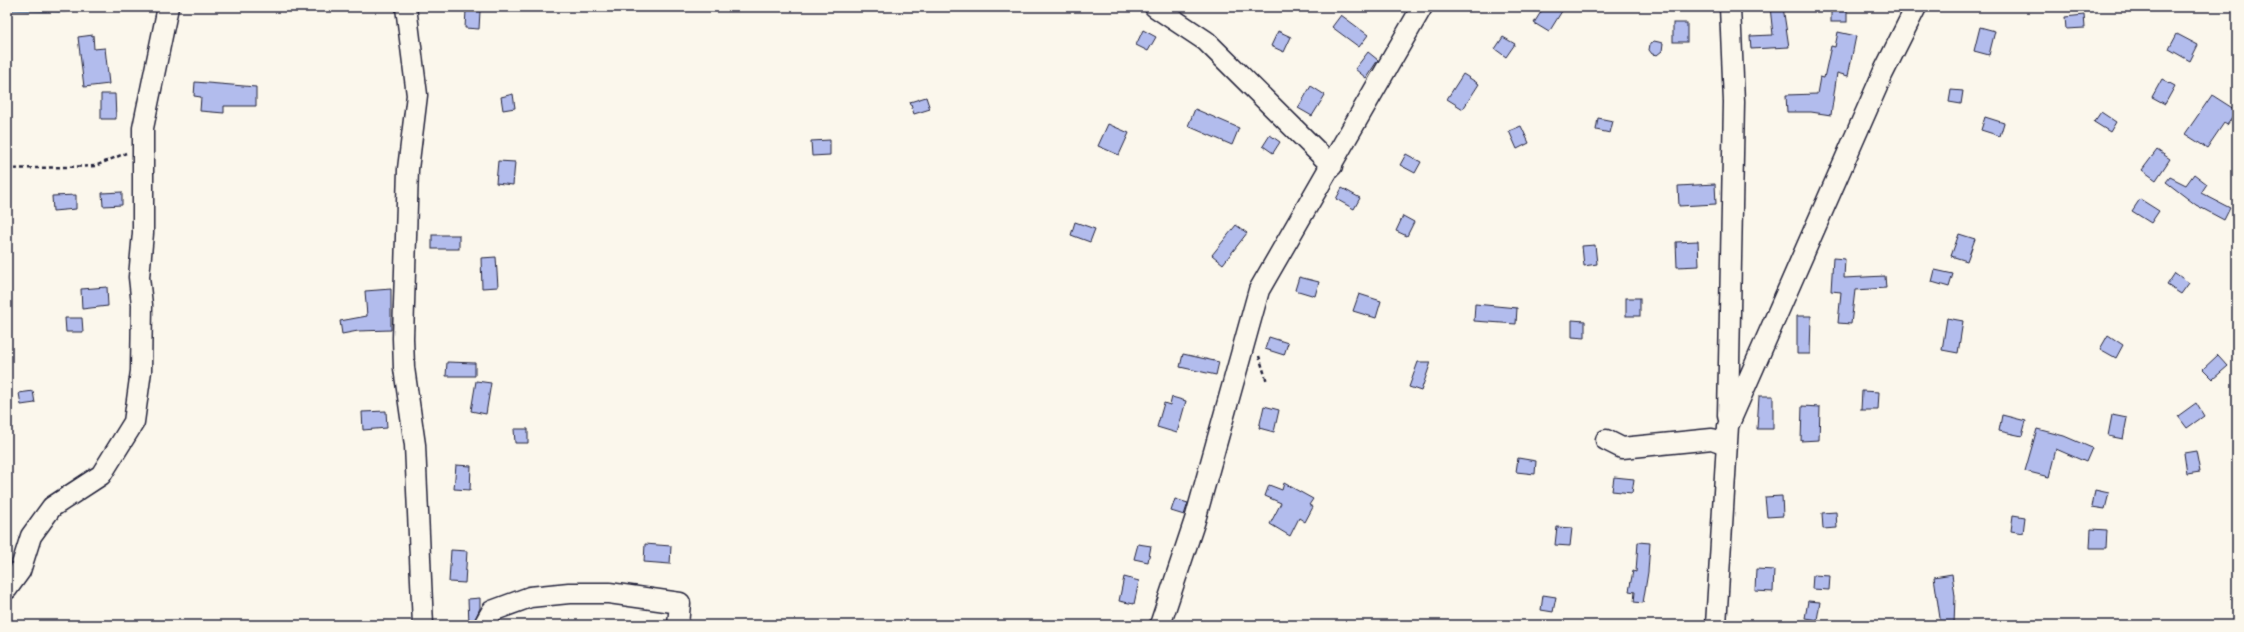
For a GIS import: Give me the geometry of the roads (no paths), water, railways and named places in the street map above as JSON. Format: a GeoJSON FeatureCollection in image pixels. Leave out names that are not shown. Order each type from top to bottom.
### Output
{"type":"FeatureCollection","features":[{"type":"Feature","properties":{"kind":"street"},"geometry":{"type":"LineString","coordinates":[[7,589],[20,571],[31,536],[52,507],[101,475],[134,422],[141,371],[142,305],[139,277],[143,233],[143,128],[168,7]]}},
{"type":"Feature","properties":{"kind":"street"},"geometry":{"type":"LineString","coordinates":[[406,7],[417,95],[408,169],[403,338],[404,368],[415,445],[423,625]]}},
{"type":"Feature","properties":{"kind":"street"},"geometry":{"type":"LineString","coordinates":[[1155,7],[1206,41],[1332,166]]}},
{"type":"Feature","properties":{"kind":"street"},"geometry":{"type":"LineString","coordinates":[[1160,625],[1195,520],[1259,290],[1332,166],[1422,7]]}},
{"type":"Feature","properties":{"kind":"street"},"geometry":{"type":"LineString","coordinates":[[1716,625],[1727,435],[1734,102],[1730,7]]}},
{"type":"Feature","properties":{"kind":"street"},"geometry":{"type":"LineString","coordinates":[[1727,435],[1883,73],[1916,7]]}},
{"type":"Feature","properties":{"kind":"street"},"geometry":{"type":"LineString","coordinates":[[1606,440],[1622,448],[1712,439],[1727,435]]}},
{"type":"Feature","properties":{"kind":"street"},"geometry":{"type":"LineString","coordinates":[[484,625],[492,611],[530,597],[569,594],[609,594],[680,603],[678,625]]}},
{"type":"Feature","properties":{"kind":"waterway"},"geometry":{"type":"LineString","coordinates":[[7,8],[64,10],[83,7]]}}]}
